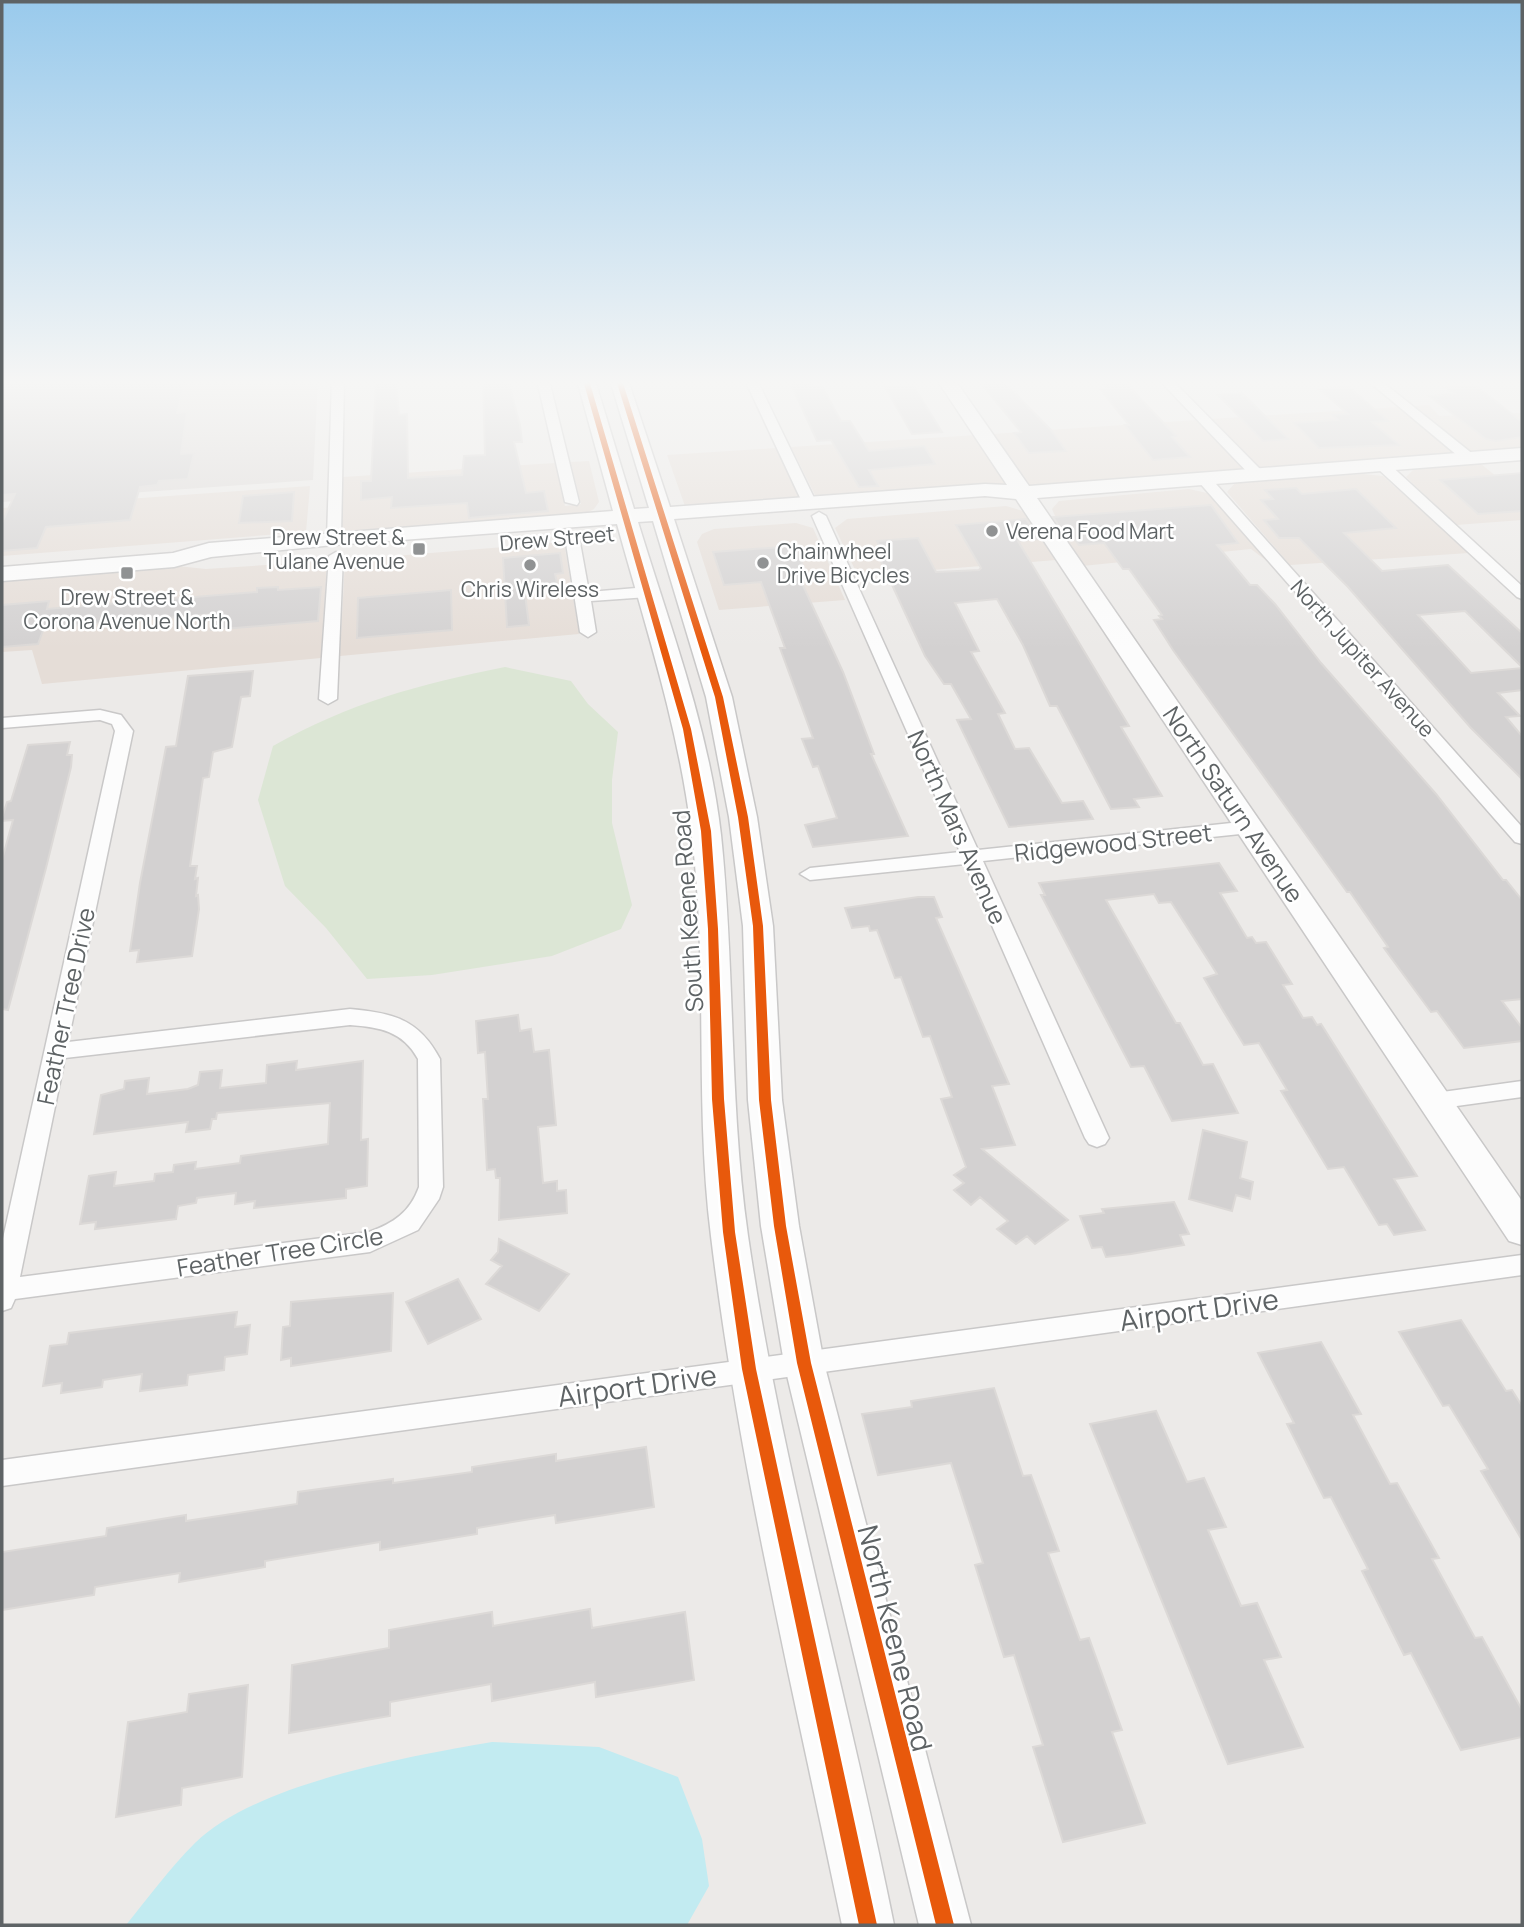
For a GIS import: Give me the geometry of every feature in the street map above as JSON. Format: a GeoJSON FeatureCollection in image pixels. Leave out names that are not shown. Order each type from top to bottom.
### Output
{"type":"FeatureCollection","features":[{"type":"Feature","properties":{"kind":"main road"},"geometry":{"type":"LineString","coordinates":[[576,519],[600,512],[607,502],[599,470]]}},
{"type":"Feature","properties":{"kind":"main road"},"geometry":{"type":"LineString","coordinates":[[626,470],[635,500],[647,523]]}},
{"type":"Feature","properties":{"kind":"main road","name":"South Keene Road"},"geometry":{"type":"LineString","coordinates":[[637,470],[647,523],[648,592],[687,729],[706,831],[719,1113],[729,1232],[749,1369]]}},
{"type":"Feature","properties":{"kind":"main road","name":"North Saturn Avenue"},"geometry":{"type":"LineString","coordinates":[[1008,470],[1522,1230]]}},
{"type":"Feature","properties":{"kind":"main road"},"geometry":{"type":"LineString","coordinates":[[335,547],[404,544],[813,509],[862,500],[985,490],[1024,493],[1314,470]]}},
{"type":"Feature","properties":{"kind":"main road"},"geometry":{"type":"LineString","coordinates":[[647,523],[815,510],[992,502],[1024,493]]}},
{"type":"Feature","properties":{"kind":"main road"},"geometry":{"type":"LineString","coordinates":[[647,523],[706,525],[815,510],[862,500]]}},
{"type":"Feature","properties":{"kind":"main road","name":"Drew Street"},"geometry":{"type":"LineString","coordinates":[[2,573],[174,560],[207,565],[576,519],[647,523]]}},
{"type":"Feature","properties":{"kind":"main road","name":"South Keene Road"},"geometry":{"type":"LineString","coordinates":[[647,523],[711,672],[719,697],[745,831],[758,926],[765,1100],[780,1226],[804,1363]]}},
{"type":"Feature","properties":{"kind":"main road","name":"North Keene Road"},"geometry":{"type":"LineString","coordinates":[[804,1363],[945,1925]]}},
{"type":"Feature","properties":{"kind":"main road"},"geometry":{"type":"LineString","coordinates":[[749,1369],[868,1925]]}},
{"type":"Feature","properties":{"kind":"street"},"geometry":{"type":"LineString","coordinates":[[328,699],[336,470]]}},
{"type":"Feature","properties":{"kind":"street"},"geometry":{"type":"LineString","coordinates":[[564,470],[576,519],[582,597],[588,632]]}},
{"type":"Feature","properties":{"kind":"street","name":"North Mars Avenue"},"geometry":{"type":"LineString","coordinates":[[795,470],[1097,1138]]}},
{"type":"Feature","properties":{"kind":"street"},"geometry":{"type":"LineString","coordinates":[[1253,470],[1257,474]]}},
{"type":"Feature","properties":{"kind":"street"},"geometry":{"type":"LineString","coordinates":[[1387,470],[1522,594]]}},
{"type":"Feature","properties":{"kind":"street","name":"North Jupiter Avenue"},"geometry":{"type":"LineString","coordinates":[[1203,478],[1522,838]]}},
{"type":"Feature","properties":{"kind":"street"},"geometry":{"type":"LineString","coordinates":[[582,597],[648,592]]}},
{"type":"Feature","properties":{"kind":"street","name":"Feather Tree Drive"},"geometry":{"type":"LineString","coordinates":[[2,723],[84,715],[113,717],[121,723],[124,731],[3,1295]]}},
{"type":"Feature","properties":{"kind":"street","name":"Ridgewood Street"},"geometry":{"type":"LineString","coordinates":[[810,874],[1250,827]]}},
{"type":"Feature","properties":{"kind":"street","name":"Feather Tree Circle"},"geometry":{"type":"LineString","coordinates":[[3,1295],[370,1242],[413,1223],[425,1206],[431,1187],[429,1059],[422,1044],[405,1027],[379,1018],[350,1017],[55,1051]]}},
{"type":"Feature","properties":{"kind":"street"},"geometry":{"type":"LineString","coordinates":[[1435,1101],[1522,1089]]}},
{"type":"Feature","properties":{"kind":"street","name":"Airport Drive"},"geometry":{"type":"LineString","coordinates":[[2,1474],[749,1369],[1522,1265]]}},
{"type":"Feature","properties":{"kind":"shaded area"},"geometry":{"type":"Polygon","coordinates":[[[2,470],[314,470],[313,480],[2,502],[2,470]]]}},
{"type":"Feature","properties":{"kind":"shaded area"},"geometry":{"type":"Polygon","coordinates":[[[450,470],[557,470],[565,506],[581,504],[572,470],[591,470],[599,502],[594,509],[583,515],[342,534],[343,477],[450,470]]]}},
{"type":"Feature","properties":{"kind":"shaded area"},"geometry":{"type":"Polygon","coordinates":[[[672,470],[787,470],[801,500],[686,509],[672,470]]]}},
{"type":"Feature","properties":{"kind":"shaded area"},"geometry":{"type":"Polygon","coordinates":[[[802,470],[1001,470],[1013,488],[817,499],[802,470]]]}},
{"type":"Feature","properties":{"kind":"shaded area"},"geometry":{"type":"Polygon","coordinates":[[[1017,470],[1246,471],[1029,488],[1017,470]]]}},
{"type":"Feature","properties":{"kind":"shaded area"},"geometry":{"type":"Polygon","coordinates":[[[1413,470],[1488,470],[1522,497],[1522,520],[1456,525],[1406,477],[1413,470]]]}},
{"type":"Feature","properties":{"kind":"shaded area"},"geometry":{"type":"Polygon","coordinates":[[[1363,474],[1383,476],[1469,553],[1290,565],[1227,492],[1235,483],[1363,474]]]}},
{"type":"Feature","properties":{"kind":"shaded area"},"geometry":{"type":"Polygon","coordinates":[[[310,486],[306,532],[2,556],[2,508],[310,486]]]}},
{"type":"Feature","properties":{"kind":"shaded area"},"geometry":{"type":"Polygon","coordinates":[[[1189,489],[1207,493],[1272,565],[1251,549],[1082,566],[1068,546],[1052,509],[1059,501],[1189,489]]]}},
{"type":"Feature","properties":{"kind":"shaded area"},"geometry":{"type":"Polygon","coordinates":[[[1006,506],[1023,511],[1056,560],[858,576],[835,528],[847,519],[1006,506]]]}},
{"type":"Feature","properties":{"kind":"shaded area"},"geometry":{"type":"Polygon","coordinates":[[[796,523],[813,528],[845,600],[719,610],[697,542],[702,534],[714,529],[796,523]]]}},
{"type":"Feature","properties":{"kind":"shaded area"},"geometry":{"type":"Polygon","coordinates":[[[564,542],[579,634],[340,656],[345,560],[564,542]]]}},
{"type":"Feature","properties":{"kind":"shaded area"},"geometry":{"type":"Polygon","coordinates":[[[327,561],[321,658],[42,684],[32,650],[2,652],[2,578],[167,565],[206,569],[327,561]]]}},
{"type":"Feature","properties":{"kind":"green space"},"geometry":{"type":"Polygon","coordinates":[[[505,667],[571,681],[588,704],[618,732],[612,780],[612,823],[632,905],[621,929],[552,956],[432,975],[367,979],[326,928],[285,886],[258,800],[273,746],[329,718],[386,697],[444,680],[505,667]]]}},
{"type":"Feature","properties":{"kind":"water"},"geometry":{"type":"Polygon","coordinates":[[[492,1742],[599,1747],[678,1777],[702,1839],[709,1886],[687,1925],[126,1925],[195,1843],[221,1822],[255,1804],[335,1776],[419,1755],[492,1742]]]}},
{"type":"Feature","properties":{"kind":"building"},"geometry":{"type":"Polygon","coordinates":[[[2,470],[190,470],[188,479],[159,481],[157,485],[140,487],[130,520],[46,527],[37,548],[2,551],[2,523],[15,494],[2,495],[2,470]]]}},
{"type":"Feature","properties":{"kind":"building"},"geometry":{"type":"Polygon","coordinates":[[[372,470],[408,470],[408,478],[462,475],[463,470],[521,470],[526,493],[544,491],[548,511],[469,518],[467,503],[391,508],[392,497],[361,500],[361,481],[371,481],[372,470]]]}},
{"type":"Feature","properties":{"kind":"building"},"geometry":{"type":"Polygon","coordinates":[[[849,470],[870,470],[878,486],[859,487],[849,470]]]}},
{"type":"Feature","properties":{"kind":"building"},"geometry":{"type":"Polygon","coordinates":[[[1522,473],[1522,511],[1478,514],[1440,480],[1522,473]]]}},
{"type":"Feature","properties":{"kind":"building"},"geometry":{"type":"Polygon","coordinates":[[[1296,488],[1302,494],[1356,489],[1396,528],[1344,533],[1382,571],[1448,565],[1522,633],[1522,667],[1465,611],[1418,615],[1471,673],[1522,668],[1522,690],[1498,693],[1520,716],[1506,717],[1522,736],[1522,779],[1471,728],[1348,587],[1299,538],[1279,538],[1264,520],[1278,519],[1261,500],[1273,499],[1265,490],[1296,488]]]}},
{"type":"Feature","properties":{"kind":"building"},"geometry":{"type":"Polygon","coordinates":[[[294,492],[292,521],[239,523],[243,496],[294,492]]]}},
{"type":"Feature","properties":{"kind":"building"},"geometry":{"type":"Polygon","coordinates":[[[1211,505],[1238,543],[1217,545],[1250,585],[1257,585],[1275,604],[1321,663],[1436,794],[1503,880],[1506,880],[1522,900],[1522,999],[1502,1001],[1522,1028],[1522,1041],[1464,1048],[1437,1011],[1431,1012],[1384,948],[1388,947],[1350,892],[1347,892],[1173,650],[1154,620],[1162,619],[1159,616],[1162,615],[1129,569],[1123,569],[1104,543],[1079,545],[1072,536],[1067,537],[1053,517],[1211,505]]]}},
{"type":"Feature","properties":{"kind":"building"},"geometry":{"type":"Polygon","coordinates":[[[1026,519],[1039,539],[1018,541],[1129,726],[1121,727],[1162,796],[1134,799],[1139,807],[1111,809],[1057,706],[1050,706],[1023,645],[997,599],[955,603],[979,651],[971,652],[1005,713],[998,714],[1015,749],[1029,748],[1062,803],[1083,801],[1093,819],[1009,827],[957,720],[971,719],[951,684],[944,684],[925,656],[879,557],[884,556],[877,541],[918,538],[936,572],[979,570],[981,568],[956,525],[1026,519]]]}},
{"type":"Feature","properties":{"kind":"building"},"geometry":{"type":"Polygon","coordinates":[[[795,546],[808,578],[800,579],[843,672],[874,754],[871,754],[908,836],[813,847],[805,825],[837,818],[818,766],[813,767],[802,739],[813,738],[780,648],[785,648],[761,582],[724,585],[713,552],[795,546]]]}},
{"type":"Feature","properties":{"kind":"building"},"geometry":{"type":"Polygon","coordinates":[[[560,553],[563,573],[555,574],[559,591],[525,594],[529,625],[507,627],[503,558],[560,553]]]}},
{"type":"Feature","properties":{"kind":"building"},"geometry":{"type":"Polygon","coordinates":[[[278,587],[278,590],[321,587],[318,621],[211,630],[214,614],[44,628],[38,644],[2,647],[2,605],[49,601],[47,609],[257,592],[257,588],[278,587]]]}},
{"type":"Feature","properties":{"kind":"building"},"geometry":{"type":"Polygon","coordinates":[[[451,590],[452,630],[357,638],[358,598],[451,590]]]}},
{"type":"Feature","properties":{"kind":"building"},"geometry":{"type":"Polygon","coordinates":[[[253,671],[250,696],[241,697],[232,747],[213,752],[209,777],[203,778],[190,866],[197,866],[195,879],[198,878],[196,896],[198,895],[199,909],[192,956],[137,962],[139,950],[130,951],[140,883],[166,747],[176,746],[188,676],[253,671]]]}},
{"type":"Feature","properties":{"kind":"building"},"geometry":{"type":"Polygon","coordinates":[[[70,742],[67,755],[72,755],[71,767],[46,868],[8,1010],[2,1009],[2,860],[13,820],[2,821],[2,818],[7,802],[11,801],[28,745],[70,742]]]}},
{"type":"Feature","properties":{"kind":"building"},"geometry":{"type":"Polygon","coordinates":[[[1219,863],[1237,891],[1220,893],[1247,938],[1252,937],[1256,943],[1266,942],[1292,984],[1283,985],[1303,1018],[1312,1017],[1317,1025],[1321,1024],[1417,1176],[1394,1179],[1425,1230],[1394,1235],[1387,1224],[1379,1225],[1344,1167],[1328,1169],[1281,1091],[1287,1090],[1259,1043],[1244,1045],[1222,1009],[1204,978],[1217,974],[1171,902],[1159,903],[1154,894],[1106,900],[1176,1023],[1180,1023],[1203,1065],[1213,1064],[1238,1113],[1172,1121],[1144,1066],[1131,1067],[1041,895],[1045,895],[1039,883],[1219,863]]]}},
{"type":"Feature","properties":{"kind":"building"},"geometry":{"type":"Polygon","coordinates":[[[934,897],[942,917],[936,918],[1009,1084],[992,1086],[1015,1145],[982,1149],[1068,1220],[1035,1244],[1027,1236],[1016,1244],[997,1229],[1008,1221],[980,1197],[971,1205],[954,1190],[964,1183],[954,1175],[966,1167],[941,1099],[952,1097],[930,1036],[923,1037],[901,977],[895,978],[877,930],[870,931],[869,926],[852,928],[845,908],[934,897]]]}},
{"type":"Feature","properties":{"kind":"building"},"geometry":{"type":"Polygon","coordinates":[[[518,1015],[520,1031],[531,1029],[534,1052],[549,1050],[556,1125],[538,1127],[543,1183],[557,1181],[557,1191],[566,1190],[567,1213],[499,1220],[500,1178],[496,1178],[495,1169],[487,1170],[483,1099],[488,1099],[485,1052],[478,1053],[476,1021],[518,1015]]]}},
{"type":"Feature","properties":{"kind":"building"},"geometry":{"type":"Polygon","coordinates":[[[297,1061],[296,1070],[363,1061],[361,1140],[368,1139],[367,1186],[346,1189],[346,1198],[254,1208],[255,1201],[235,1204],[236,1193],[197,1198],[196,1203],[178,1206],[176,1219],[95,1229],[96,1222],[80,1224],[89,1176],[116,1172],[114,1186],[154,1181],[155,1174],[173,1172],[174,1165],[196,1162],[195,1169],[240,1163],[241,1156],[328,1144],[330,1103],[217,1113],[216,1119],[212,1119],[210,1129],[186,1132],[188,1122],[94,1134],[101,1095],[124,1089],[125,1081],[149,1078],[147,1094],[188,1089],[198,1085],[200,1072],[222,1070],[220,1088],[266,1083],[267,1065],[297,1061]]]}},
{"type":"Feature","properties":{"kind":"building"},"geometry":{"type":"Polygon","coordinates":[[[1203,1130],[1247,1142],[1240,1178],[1253,1182],[1250,1199],[1236,1195],[1232,1211],[1189,1199],[1203,1130]]]}},
{"type":"Feature","properties":{"kind":"building"},"geometry":{"type":"Polygon","coordinates":[[[1174,1202],[1189,1234],[1180,1235],[1184,1245],[1131,1254],[1106,1257],[1102,1247],[1092,1248],[1080,1216],[1104,1213],[1102,1209],[1174,1202]]]}},
{"type":"Feature","properties":{"kind":"building"},"geometry":{"type":"Polygon","coordinates":[[[499,1239],[569,1274],[539,1311],[486,1284],[502,1266],[491,1260],[498,1252],[499,1239]]]}},
{"type":"Feature","properties":{"kind":"building"},"geometry":{"type":"Polygon","coordinates":[[[458,1279],[481,1319],[428,1344],[406,1302],[458,1279]]]}},
{"type":"Feature","properties":{"kind":"building"},"geometry":{"type":"Polygon","coordinates":[[[393,1293],[391,1351],[291,1366],[291,1358],[281,1360],[283,1327],[290,1326],[291,1302],[393,1293]]]}},
{"type":"Feature","properties":{"kind":"building"},"geometry":{"type":"Polygon","coordinates":[[[237,1312],[235,1327],[250,1325],[247,1354],[225,1357],[224,1370],[188,1375],[187,1385],[140,1391],[142,1374],[103,1380],[102,1387],[61,1393],[62,1383],[43,1386],[50,1346],[67,1344],[69,1333],[237,1312]]]}},
{"type":"Feature","properties":{"kind":"building"},"geometry":{"type":"Polygon","coordinates":[[[1461,1320],[1506,1391],[1512,1390],[1522,1406],[1522,1540],[1481,1471],[1488,1469],[1449,1405],[1443,1406],[1399,1332],[1461,1320]]]}},
{"type":"Feature","properties":{"kind":"building"},"geometry":{"type":"Polygon","coordinates":[[[1321,1342],[1361,1414],[1353,1415],[1390,1484],[1397,1483],[1439,1558],[1432,1559],[1475,1638],[1482,1637],[1522,1710],[1522,1737],[1461,1750],[1411,1653],[1404,1655],[1362,1571],[1368,1569],[1331,1497],[1324,1498],[1287,1424],[1294,1423],[1258,1353],[1321,1342]]]}},
{"type":"Feature","properties":{"kind":"building"},"geometry":{"type":"Polygon","coordinates":[[[994,1388],[1023,1476],[1031,1475],[1059,1551],[1048,1553],[1080,1640],[1089,1638],[1122,1730],[1112,1732],[1145,1823],[1063,1842],[1033,1747],[1043,1745],[1014,1655],[1004,1657],[975,1565],[983,1563],[951,1463],[878,1475],[862,1414],[912,1407],[911,1401],[994,1388]]]}},
{"type":"Feature","properties":{"kind":"building"},"geometry":{"type":"Polygon","coordinates":[[[1156,1411],[1187,1482],[1204,1478],[1226,1527],[1208,1530],[1241,1606],[1257,1603],[1281,1657],[1264,1660],[1303,1747],[1228,1764],[1090,1424],[1156,1411]]]}},
{"type":"Feature","properties":{"kind":"building"},"geometry":{"type":"Polygon","coordinates":[[[646,1447],[654,1507],[556,1523],[555,1515],[477,1528],[477,1534],[380,1550],[380,1542],[265,1561],[265,1567],[179,1582],[180,1573],[95,1587],[94,1595],[2,1610],[2,1552],[106,1536],[107,1528],[186,1515],[186,1521],[297,1504],[298,1492],[472,1472],[472,1467],[556,1454],[556,1461],[646,1447]]]}},
{"type":"Feature","properties":{"kind":"building"},"geometry":{"type":"Polygon","coordinates":[[[590,1609],[592,1628],[685,1612],[694,1680],[596,1697],[595,1682],[492,1701],[491,1684],[390,1702],[390,1716],[289,1733],[292,1665],[389,1648],[389,1630],[492,1612],[493,1626],[590,1609]]]}},
{"type":"Feature","properties":{"kind":"building"},"geometry":{"type":"Polygon","coordinates":[[[248,1685],[242,1777],[182,1788],[181,1805],[116,1817],[128,1722],[187,1712],[189,1694],[248,1685]]]}},
{"type":"Feature","properties":{"kind":"cycle path"},"geometry":{"type":"LineString","coordinates":[[612,470],[687,729],[706,831],[713,929],[718,1099],[729,1232],[749,1369],[868,1925]]}},
{"type":"Feature","properties":{"kind":"cycle path"},"geometry":{"type":"LineString","coordinates":[[647,470],[719,697],[743,817],[758,926],[765,1100],[780,1226],[804,1363],[945,1925]]}},
{"type":"Feature","properties":{"kind":"place","name":"Verena Food Mart"},"geometry":{"type":"Point","coordinates":[992,531]}},
{"type":"Feature","properties":{"kind":"place","name":"Drew Street & Tulane Avenue"},"geometry":{"type":"Point","coordinates":[419,549]}},
{"type":"Feature","properties":{"kind":"place","name":"Chainwheel Drive Bicycles"},"geometry":{"type":"Point","coordinates":[763,563]}},
{"type":"Feature","properties":{"kind":"place","name":"Chris Wireless"},"geometry":{"type":"Point","coordinates":[530,565]}},
{"type":"Feature","properties":{"kind":"place","name":"Drew Street & Corona Avenue North"},"geometry":{"type":"Point","coordinates":[127,573]}}]}
